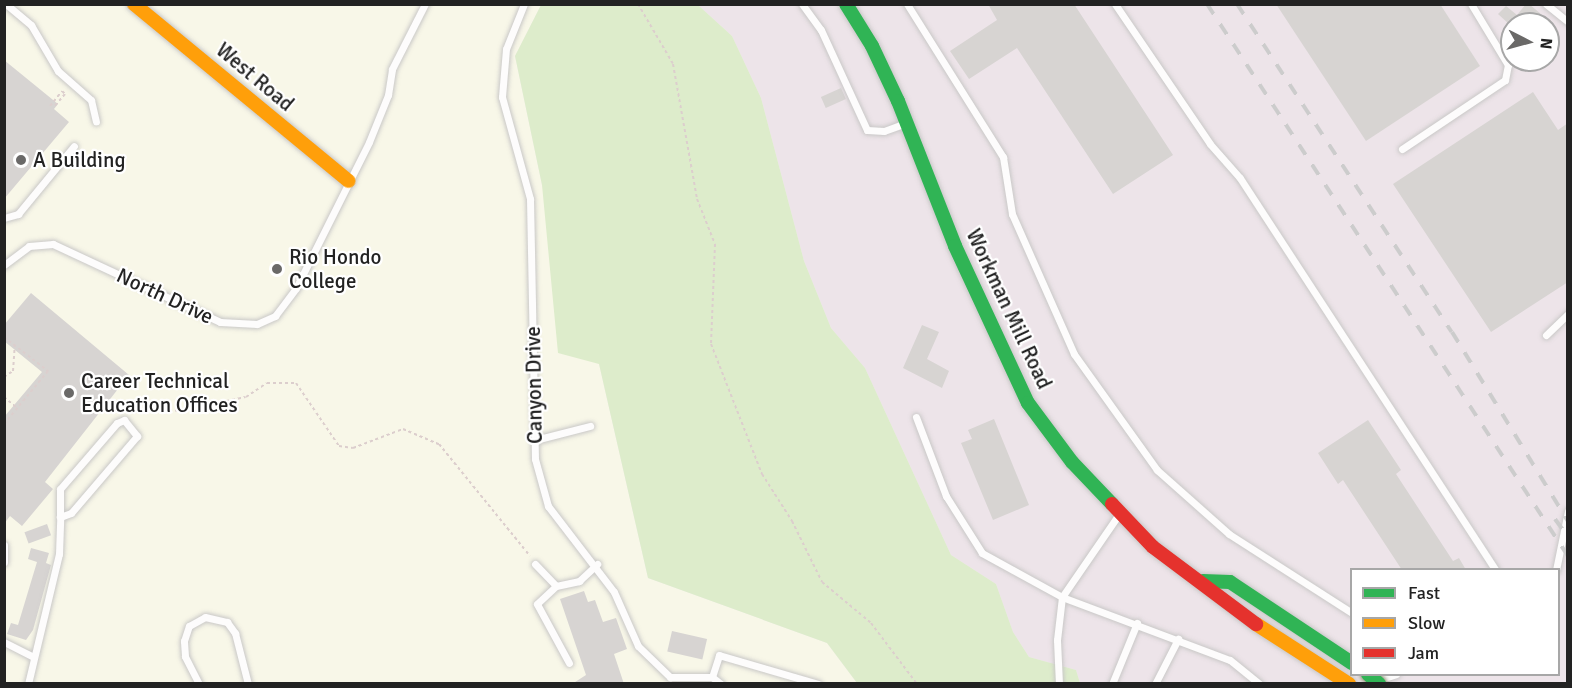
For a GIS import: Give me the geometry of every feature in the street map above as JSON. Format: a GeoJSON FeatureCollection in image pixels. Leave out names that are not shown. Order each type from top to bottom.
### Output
{"type":"FeatureCollection","features":[{"type":"Feature","properties":{"kind":"street","name":"West Road"},"geometry":{"type":"LineString","coordinates":[[134,4],[349,181]]}},
{"type":"Feature","properties":{"kind":"street","name":"Workman Mill Road"},"geometry":{"type":"LineString","coordinates":[[846,4],[872,46],[992,330],[1028,403],[1072,462],[1153,547],[1203,581],[1221,601],[1336,673],[1349,684]]}},
{"type":"Feature","properties":{"kind":"street","name":"Workman Mill Road"},"geometry":{"type":"LineString","coordinates":[[1203,581],[1230,582],[1350,662]]}},
{"type":"Feature","properties":{"kind":"lane"},"geometry":{"type":"LineString","coordinates":[[6,4],[32,25],[58,71],[91,100],[96,121]]}},
{"type":"Feature","properties":{"kind":"lane","name":"North Drive"},"geometry":{"type":"LineString","coordinates":[[4,265],[29,246],[53,244],[189,310],[220,322],[257,324],[275,316],[289,301],[379,121],[392,69],[425,4]]}},
{"type":"Feature","properties":{"kind":"lane","name":"Canyon Drive"},"geometry":{"type":"LineString","coordinates":[[524,4],[506,49],[502,97],[530,199],[535,459],[548,506],[597,564],[614,592],[638,646],[670,677],[712,677]]}},
{"type":"Feature","properties":{"kind":"lane"},"geometry":{"type":"LineString","coordinates":[[802,4],[820,30],[867,130],[884,131],[906,123]]}},
{"type":"Feature","properties":{"kind":"lane"},"geometry":{"type":"LineString","coordinates":[[907,4],[1004,157],[1012,214],[1074,354],[1157,470],[1229,534],[1350,612]]}},
{"type":"Feature","properties":{"kind":"lane"},"geometry":{"type":"LineString","coordinates":[[1115,4],[1210,144],[1240,178],[1495,568]]}},
{"type":"Feature","properties":{"kind":"lane"},"geometry":{"type":"LineString","coordinates":[[1402,149],[1505,80],[1508,64],[1470,4]]}},
{"type":"Feature","properties":{"kind":"lane"},"geometry":{"type":"LineString","coordinates":[[1546,4],[1568,22]]}},
{"type":"Feature","properties":{"kind":"lane"},"geometry":{"type":"LineString","coordinates":[[4,218],[18,214],[74,146]]}},
{"type":"Feature","properties":{"kind":"lane"},"geometry":{"type":"LineString","coordinates":[[1546,335],[1568,314]]}},
{"type":"Feature","properties":{"kind":"lane"},"geometry":{"type":"LineString","coordinates":[[916,417],[946,496],[982,553],[1062,597],[1137,623],[1230,660],[1258,683]]}},
{"type":"Feature","properties":{"kind":"lane"},"geometry":{"type":"LineString","coordinates":[[28,684],[59,554],[60,489],[117,423],[124,420],[137,436],[71,513],[60,517]]}},
{"type":"Feature","properties":{"kind":"lane"},"geometry":{"type":"LineString","coordinates":[[534,440],[590,426]]}},
{"type":"Feature","properties":{"kind":"lane"},"geometry":{"type":"LineString","coordinates":[[1556,568],[1568,511]]}},
{"type":"Feature","properties":{"kind":"lane"},"geometry":{"type":"LineString","coordinates":[[1059,684],[1057,640],[1062,597],[1119,513]]}},
{"type":"Feature","properties":{"kind":"lane"},"geometry":{"type":"LineString","coordinates":[[4,544],[4,562]]}},
{"type":"Feature","properties":{"kind":"lane"},"geometry":{"type":"LineString","coordinates":[[535,564],[556,586]]}},
{"type":"Feature","properties":{"kind":"lane"},"geometry":{"type":"LineString","coordinates":[[569,663],[537,604],[556,586],[579,581],[597,564]]}},
{"type":"Feature","properties":{"kind":"lane"},"geometry":{"type":"LineString","coordinates":[[199,684],[185,656],[184,641],[189,626],[205,617],[227,622],[235,633],[248,684]]}},
{"type":"Feature","properties":{"kind":"lane"},"geometry":{"type":"LineString","coordinates":[[1113,684],[1137,623]]}},
{"type":"Feature","properties":{"kind":"lane"},"geometry":{"type":"LineString","coordinates":[[1155,684],[1178,639]]}},
{"type":"Feature","properties":{"kind":"lane"},"geometry":{"type":"LineString","coordinates":[[4,642],[33,657]]}},
{"type":"Feature","properties":{"kind":"lane"},"geometry":{"type":"LineString","coordinates":[[721,684],[712,677],[719,655],[814,683]]}},
{"type":"Feature","properties":{"kind":"lane"},"geometry":{"type":"LineString","coordinates":[[1366,684],[1392,676]]}},
{"type":"Feature","properties":{"kind":"path"},"geometry":{"type":"LineString","coordinates":[[638,4],[673,64],[696,193],[715,244],[711,344],[759,466],[822,582],[871,623],[917,684]]}},
{"type":"Feature","properties":{"kind":"path"},"geometry":{"type":"LineString","coordinates":[[62,91],[65,94],[52,107],[62,91]]}},
{"type":"Feature","properties":{"kind":"path"},"geometry":{"type":"LineString","coordinates":[[4,337],[48,371],[4,424]]}},
{"type":"Feature","properties":{"kind":"path"},"geometry":{"type":"LineString","coordinates":[[4,377],[14,371],[15,345]]}},
{"type":"Feature","properties":{"kind":"path"},"geometry":{"type":"LineString","coordinates":[[151,407],[179,411],[246,396],[267,383],[296,383],[339,446],[353,448],[402,429],[439,444],[522,543],[535,564]]}},
{"type":"Feature","properties":{"kind":"path"},"geometry":{"type":"LineString","coordinates":[[4,397],[17,408]]}},
{"type":"Feature","properties":{"kind":"path"},"geometry":{"type":"LineString","coordinates":[[882,684],[889,684]]}},
{"type":"Feature","properties":{"kind":"shaded area","name":"Rio Hondo College"},"geometry":{"type":"Polygon","coordinates":[[[4,5],[541,5],[515,56],[542,185],[599,364],[648,578],[827,643],[857,683],[5,683],[4,5]]]}},
{"type":"Feature","properties":{"kind":"shaded area"},"geometry":{"type":"Polygon","coordinates":[[[698,5],[1567,5],[1567,683],[1080,683],[1076,670],[1029,657],[1013,632],[996,584],[951,555],[865,368],[831,328],[804,261],[761,98],[732,36],[698,5]]]}},
{"type":"Feature","properties":{"kind":"green space"},"geometry":{"type":"Polygon","coordinates":[[[541,5],[698,5],[732,36],[761,98],[804,261],[831,328],[865,368],[951,555],[996,584],[1013,632],[1029,657],[1076,670],[1080,683],[857,683],[827,643],[648,578],[599,364],[558,353],[542,185],[515,56],[541,5]]]}},
{"type":"Feature","properties":{"kind":"building"},"geometry":{"type":"Polygon","coordinates":[[[988,4],[1074,4],[1173,155],[1113,194],[1017,48],[969,79],[950,51],[997,20],[988,4]]]}},
{"type":"Feature","properties":{"kind":"building"},"geometry":{"type":"Polygon","coordinates":[[[1276,4],[1440,4],[1480,66],[1366,141],[1276,4]]]}},
{"type":"Feature","properties":{"kind":"building"},"geometry":{"type":"Polygon","coordinates":[[[1526,4],[1529,4],[1539,12],[1519,12],[1526,4]]]}},
{"type":"Feature","properties":{"kind":"building"},"geometry":{"type":"Polygon","coordinates":[[[1506,6],[1513,12],[1500,12],[1506,6]]]}},
{"type":"Feature","properties":{"kind":"building","name":"A Building"},"geometry":{"type":"Polygon","coordinates":[[[4,60],[58,104],[54,109],[69,122],[4,199],[4,60]]]}},
{"type":"Feature","properties":{"kind":"building"},"geometry":{"type":"Polygon","coordinates":[[[841,88],[846,99],[826,108],[821,97],[841,88]]]}},
{"type":"Feature","properties":{"kind":"building"},"geometry":{"type":"Polygon","coordinates":[[[1533,92],[1558,130],[1568,123],[1568,282],[1491,332],[1393,184],[1533,92]]]}},
{"type":"Feature","properties":{"kind":"building","name":"Career Technical Education Offices"},"geometry":{"type":"Polygon","coordinates":[[[31,293],[129,375],[45,482],[53,489],[22,526],[10,516],[4,524],[4,417],[42,372],[4,341],[4,325],[31,293]]]}},
{"type":"Feature","properties":{"kind":"building"},"geometry":{"type":"Polygon","coordinates":[[[922,325],[939,332],[927,359],[949,371],[942,388],[903,368],[922,325]]]}},
{"type":"Feature","properties":{"kind":"building"},"geometry":{"type":"Polygon","coordinates":[[[994,419],[1029,505],[993,520],[961,443],[972,439],[968,430],[994,419]]]}},
{"type":"Feature","properties":{"kind":"building"},"geometry":{"type":"Polygon","coordinates":[[[1368,420],[1401,470],[1396,474],[1453,561],[1459,558],[1465,568],[1401,568],[1343,480],[1338,484],[1318,453],[1368,420]]]}},
{"type":"Feature","properties":{"kind":"building"},"geometry":{"type":"Polygon","coordinates":[[[47,524],[51,535],[29,543],[24,532],[47,524]]]}},
{"type":"Feature","properties":{"kind":"building"},"geometry":{"type":"Polygon","coordinates":[[[31,548],[49,553],[46,563],[51,565],[33,630],[26,640],[7,634],[11,623],[18,625],[37,562],[28,559],[31,548]]]}},
{"type":"Feature","properties":{"kind":"building"},"geometry":{"type":"Polygon","coordinates":[[[584,591],[588,602],[595,600],[603,622],[616,618],[627,649],[614,654],[624,684],[572,684],[586,675],[560,599],[584,591]]]}},
{"type":"Feature","properties":{"kind":"building"},"geometry":{"type":"Polygon","coordinates":[[[672,631],[707,639],[702,660],[667,651],[672,631]]]}},
{"type":"Feature","properties":{"kind":"railway"},"geometry":{"type":"LineString","coordinates":[[1207,4],[1568,556]]}},
{"type":"Feature","properties":{"kind":"railway"},"geometry":{"type":"LineString","coordinates":[[1237,4],[1452,332],[1568,521]]}},
{"type":"Feature","properties":{"kind":"railway"},"geometry":{"type":"LineString","coordinates":[[1555,519],[1568,537]]}},
{"type":"Feature","properties":{"kind":"traffic: fast"},"geometry":{"type":"LineString","coordinates":[[846,4],[872,46],[898,101],[955,246],[1028,403],[1072,462],[1112,504]]}},
{"type":"Feature","properties":{"kind":"traffic: fast"},"geometry":{"type":"LineString","coordinates":[[1203,581],[1230,582],[1350,662]]}},
{"type":"Feature","properties":{"kind":"traffic: fast"},"geometry":{"type":"LineString","coordinates":[[1370,676],[1379,684]]}},
{"type":"Feature","properties":{"kind":"traffic: slow"},"geometry":{"type":"LineString","coordinates":[[134,4],[349,181]]}},
{"type":"Feature","properties":{"kind":"traffic: slow"},"geometry":{"type":"LineString","coordinates":[[1256,624],[1349,684]]}},
{"type":"Feature","properties":{"kind":"traffic: jam"},"geometry":{"type":"LineString","coordinates":[[1112,504],[1153,547],[1256,624]]}},
{"type":"Feature","properties":{"kind":"place","name":"A Building"},"geometry":{"type":"Point","coordinates":[21,160]}},
{"type":"Feature","properties":{"kind":"place","name":"Rio Hondo College"},"geometry":{"type":"Point","coordinates":[277,269]}},
{"type":"Feature","properties":{"kind":"place","name":"Career Technical Education Offices"},"geometry":{"type":"Point","coordinates":[69,393]}}]}
